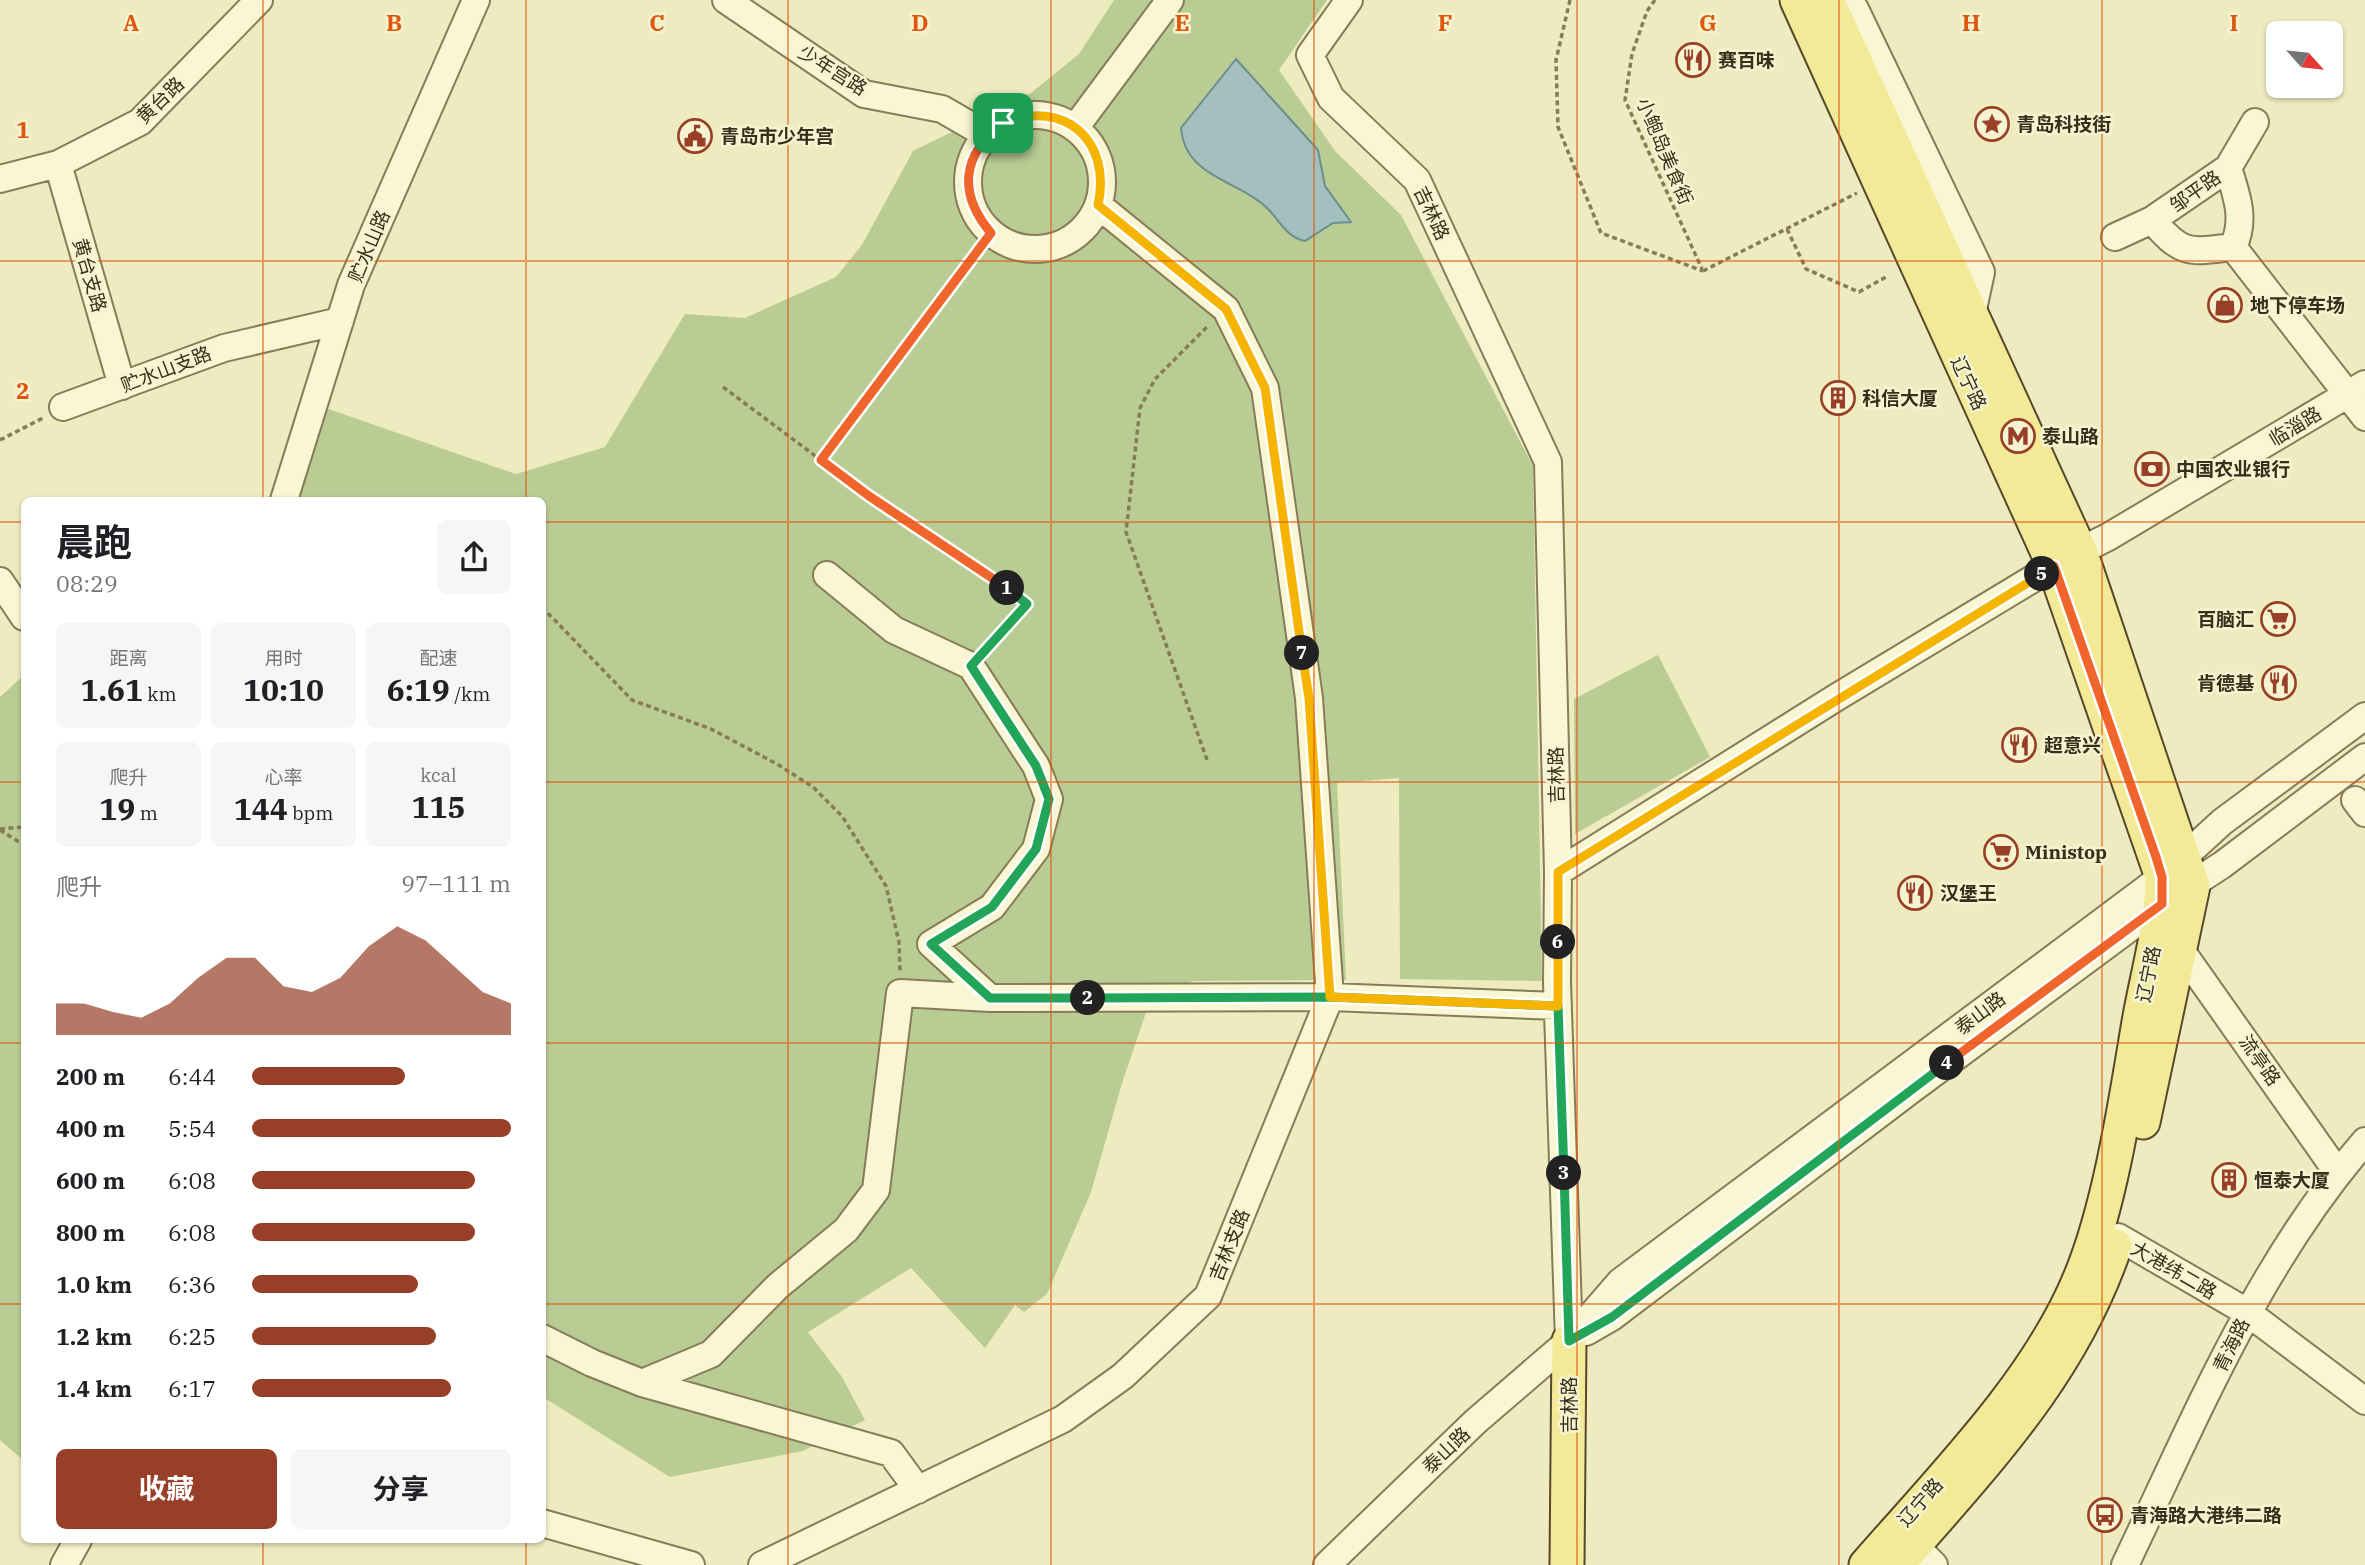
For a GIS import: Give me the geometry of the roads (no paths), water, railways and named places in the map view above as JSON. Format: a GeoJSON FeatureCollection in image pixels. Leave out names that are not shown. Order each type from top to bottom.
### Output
{"type":"FeatureCollection","features":[{"type":"Feature","properties":{"kind":"main road","name":"辽宁路"},"geometry":{"type":"LineString","coordinates":[[1797,0],[2067,559]]}},
{"type":"Feature","properties":{"kind":"main road","name":"辽宁路"},"geometry":{"type":"LineString","coordinates":[[1827,0],[1972,314],[2067,559],[2175,881],[2180,949],[2118,1237],[2099,1293],[2059,1368],[1915,1558]]}},
{"type":"Feature","properties":{"kind":"main road","name":"辽宁路"},"geometry":{"type":"LineString","coordinates":[[1866,1565],[1989,1422],[2040,1352],[2080,1279],[2098,1227],[2175,881]]}},
{"type":"Feature","properties":{"kind":"main road","name":"吉林路"},"geometry":{"type":"LineString","coordinates":[[1567,1565],[1569,1341]]}},
{"type":"Feature","properties":{"kind":"street","name":"黄台路"},"geometry":{"type":"LineString","coordinates":[[0,179],[58,164],[140,122],[259,0]]}},
{"type":"Feature","properties":{"kind":"street","name":"贮水山路"},"geometry":{"type":"LineString","coordinates":[[285,497],[351,285],[476,0]]}},
{"type":"Feature","properties":{"kind":"street","name":"少年宫路"},"geometry":{"type":"LineString","coordinates":[[726,0],[864,94],[942,109],[987,135]]}},
{"type":"Feature","properties":{"kind":"street"},"geometry":{"type":"LineString","coordinates":[[1075,128],[1170,0]]}},
{"type":"Feature","properties":{"kind":"street","name":"吉林路"},"geometry":{"type":"LineString","coordinates":[[1349,0],[1310,55],[1331,98],[1417,180],[1548,462],[1558,872],[1558,1006],[1569,1341]]}},
{"type":"Feature","properties":{"kind":"street"},"geometry":{"type":"LineString","coordinates":[[1843,0],[1855,9],[1980,272],[1972,314]]}},
{"type":"Feature","properties":{"kind":"street"},"geometry":{"type":"LineString","coordinates":[[1040,115],[1059,119],[1075,128],[1091,143],[1100,163],[1103,184],[1098,205],[1088,224],[1072,239],[1052,248],[1030,250],[1009,245],[991,233],[977,216],[969,196],[968,174],[975,153],[987,135],[1003,123],[1020,116],[1040,115]]}},
{"type":"Feature","properties":{"kind":"street","name":"邹平路"},"geometry":{"type":"LineString","coordinates":[[2115,237],[2152,220],[2228,167],[2255,122]]}},
{"type":"Feature","properties":{"kind":"street","name":"黄台支路"},"geometry":{"type":"LineString","coordinates":[[58,164],[122,386]]}},
{"type":"Feature","properties":{"kind":"street"},"geometry":{"type":"LineString","coordinates":[[2228,167],[2238,198],[2242,229],[2233,247]]}},
{"type":"Feature","properties":{"kind":"street"},"geometry":{"type":"LineString","coordinates":[[1098,205],[1226,309],[1265,388],[1309,698],[1330,997]]}},
{"type":"Feature","properties":{"kind":"street"},"geometry":{"type":"LineString","coordinates":[[2152,220],[2172,243],[2193,251],[2233,247]]}},
{"type":"Feature","properties":{"kind":"street"},"geometry":{"type":"LineString","coordinates":[[2233,247],[2359,391],[2365,417]]}},
{"type":"Feature","properties":{"kind":"street","name":"贮水山支路"},"geometry":{"type":"LineString","coordinates":[[63,407],[224,348],[340,321]]}},
{"type":"Feature","properties":{"kind":"street","name":"临淄路"},"geometry":{"type":"LineString","coordinates":[[1558,872],[2067,559],[2359,391]]}},
{"type":"Feature","properties":{"kind":"street"},"geometry":{"type":"LineString","coordinates":[[827,575],[894,630],[971,666],[1036,766],[1049,799],[1036,849],[992,907],[931,944],[990,998]]}},
{"type":"Feature","properties":{"kind":"street"},"geometry":{"type":"LineString","coordinates":[[0,580],[21,612]]}},
{"type":"Feature","properties":{"kind":"street","name":"泰山路"},"geometry":{"type":"LineString","coordinates":[[2175,881],[2222,822],[2365,716]]}},
{"type":"Feature","properties":{"kind":"street","name":"泰山路"},"geometry":{"type":"LineString","coordinates":[[1327,1565],[1475,1422],[1569,1341],[1612,1317],[2175,881],[2365,757]]}},
{"type":"Feature","properties":{"kind":"street","name":"流亭路"},"geometry":{"type":"LineString","coordinates":[[2180,949],[2338,1173]]}},
{"type":"Feature","properties":{"kind":"street"},"geometry":{"type":"LineString","coordinates":[[642,1383],[711,1354],[778,1286],[846,1230],[876,1189],[900,993],[990,998],[1330,997],[1558,1006]]}},
{"type":"Feature","properties":{"kind":"street","name":"吉林支路"},"geometry":{"type":"LineString","coordinates":[[762,1565],[1063,1419],[1123,1376],[1208,1296],[1330,997]]}},
{"type":"Feature","properties":{"kind":"street","name":"青海路"},"geometry":{"type":"LineString","coordinates":[[2125,1565],[2247,1312],[2338,1173],[2365,1141]]}},
{"type":"Feature","properties":{"kind":"street","name":"大港纬二路"},"geometry":{"type":"LineString","coordinates":[[2118,1237],[2247,1312],[2365,1401]]}},
{"type":"Feature","properties":{"kind":"street"},"geometry":{"type":"LineString","coordinates":[[546,1340],[642,1383],[891,1453],[918,1490]]}},
{"type":"Feature","properties":{"kind":"street"},"geometry":{"type":"LineString","coordinates":[[546,1524],[691,1565]]}},
{"type":"Feature","properties":{"kind":"street"},"geometry":{"type":"LineString","coordinates":[[64,1565],[76,1543]]}},
{"type":"Feature","properties":{"kind":"water"},"geometry":{"type":"Polygon","coordinates":[[[1236,59],[1318,150],[1325,186],[1351,222],[1333,223],[1305,241],[1299,239],[1289,233],[1269,210],[1252,196],[1213,175],[1190,155],[1181,128],[1236,59]]]}},
{"type":"Feature","properties":{"kind":"place","name":"赛百味"},"geometry":{"type":"Point","coordinates":[1693,60]}},
{"type":"Feature","properties":{"kind":"place","name":"青岛科技街"},"geometry":{"type":"Point","coordinates":[1992,124]}},
{"type":"Feature","properties":{"kind":"place","name":"青岛市少年宫"},"geometry":{"type":"Point","coordinates":[695,136]}},
{"type":"Feature","properties":{"kind":"place","name":"地下停车场"},"geometry":{"type":"Point","coordinates":[2225,305]}},
{"type":"Feature","properties":{"kind":"place","name":"科信大厦"},"geometry":{"type":"Point","coordinates":[1838,398]}},
{"type":"Feature","properties":{"kind":"place","name":"泰山路"},"geometry":{"type":"Point","coordinates":[2018,436]}},
{"type":"Feature","properties":{"kind":"place","name":"中国农业银行"},"geometry":{"type":"Point","coordinates":[2152,469]}},
{"type":"Feature","properties":{"kind":"place","name":"百脑汇"},"geometry":{"type":"Point","coordinates":[2278,619]}},
{"type":"Feature","properties":{"kind":"place","name":"肯德基"},"geometry":{"type":"Point","coordinates":[2279,683]}},
{"type":"Feature","properties":{"kind":"place","name":"超意兴"},"geometry":{"type":"Point","coordinates":[2019,745]}},
{"type":"Feature","properties":{"kind":"place","name":"Ministop"},"geometry":{"type":"Point","coordinates":[2001,852]}},
{"type":"Feature","properties":{"kind":"place","name":"汉堡王"},"geometry":{"type":"Point","coordinates":[1915,893]}},
{"type":"Feature","properties":{"kind":"place","name":"恒泰大厦"},"geometry":{"type":"Point","coordinates":[2229,1180]}},
{"type":"Feature","properties":{"kind":"place","name":"青海路大港纬二路"},"geometry":{"type":"Point","coordinates":[2105,1515]}}]}
